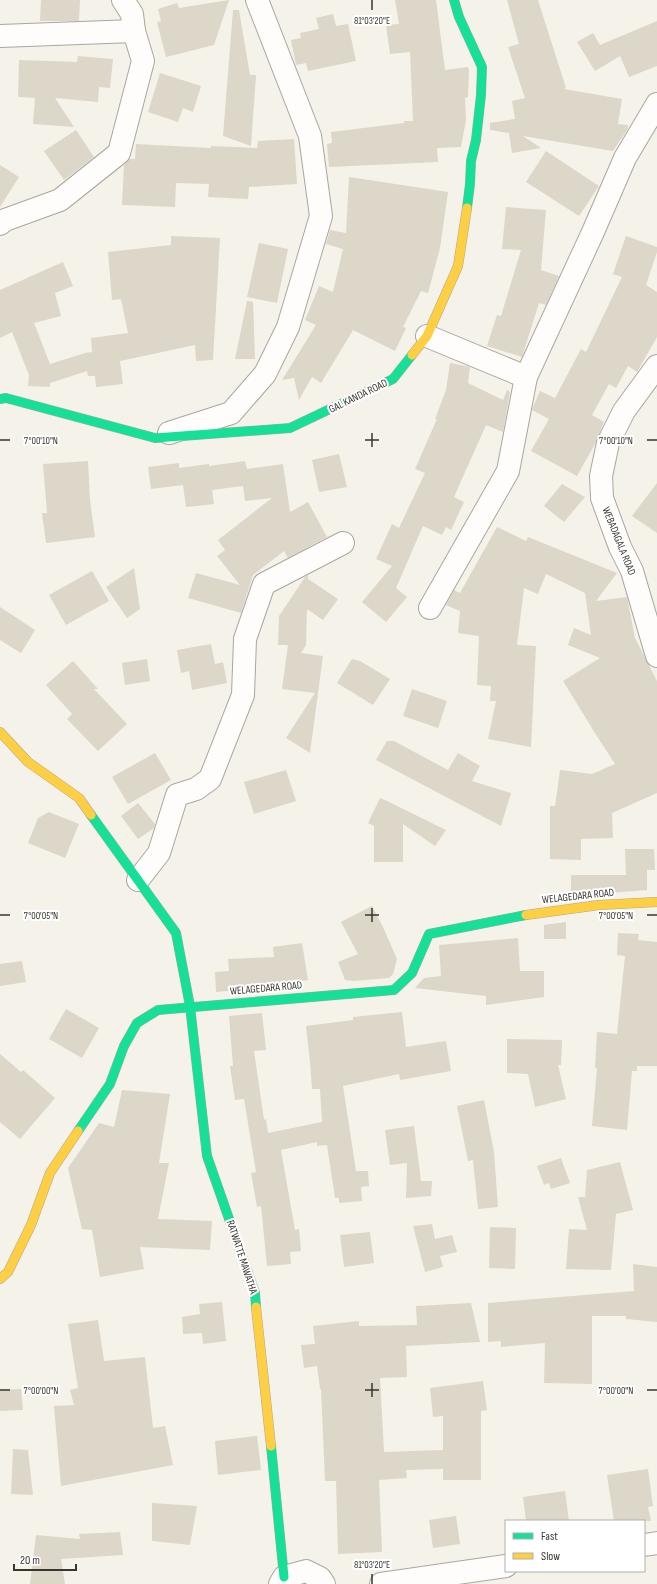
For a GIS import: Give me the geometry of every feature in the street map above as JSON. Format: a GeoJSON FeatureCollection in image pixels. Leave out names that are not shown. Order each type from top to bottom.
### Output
{"type":"FeatureCollection","features":[{"type":"Feature","properties":{"kind":"street"},"geometry":{"type":"LineString","coordinates":[[2,222],[60,200],[119,153],[143,60],[134,31],[132,14],[123,0]]}},
{"type":"Feature","properties":{"kind":"street"},"geometry":{"type":"LineString","coordinates":[[154,438],[231,413],[265,374],[288,327],[321,216],[310,136],[257,0]]}},
{"type":"Feature","properties":{"kind":"street","name":"GAL KANDA ROAD"},"geometry":{"type":"LineString","coordinates":[[0,399],[6,398],[154,438],[290,428],[393,379],[427,336],[458,266],[470,184],[471,161],[476,140],[481,95],[482,67],[459,17],[454,0]]}},
{"type":"Feature","properties":{"kind":"street"},"geometry":{"type":"LineString","coordinates":[[0,36],[134,31]]}},
{"type":"Feature","properties":{"kind":"street"},"geometry":{"type":"LineString","coordinates":[[430,608],[508,471],[526,377],[625,158],[657,104]]}},
{"type":"Feature","properties":{"kind":"street"},"geometry":{"type":"LineString","coordinates":[[427,336],[526,377]]}},
{"type":"Feature","properties":{"kind":"street","name":"WEBADAGALA ROAD"},"geometry":{"type":"LineString","coordinates":[[657,366],[624,411],[608,443],[601,476],[602,498],[612,528],[632,571],[657,656]]}},
{"type":"Feature","properties":{"kind":"street"},"geometry":{"type":"LineString","coordinates":[[138,880],[159,853],[177,795],[196,789],[210,779],[243,695],[245,639],[264,584],[343,543]]}},
{"type":"Feature","properties":{"kind":"street","name":"RATWATTE MAWATHA"},"geometry":{"type":"LineString","coordinates":[[0,732],[28,762],[79,798],[176,932],[190,1006],[208,1156],[255,1293],[282,1573]]}},
{"type":"Feature","properties":{"kind":"street","name":"WELAGEDARA ROAD"},"geometry":{"type":"LineString","coordinates":[[0,1279],[8,1272],[31,1224],[50,1173],[110,1084],[124,1046],[137,1023],[158,1010],[269,999],[394,990],[412,973],[429,934],[538,912],[630,902],[657,902]]}},
{"type":"Feature","properties":{"kind":"street"},"geometry":{"type":"LineString","coordinates":[[645,1545],[657,1543]]}},
{"type":"Feature","properties":{"kind":"street"},"geometry":{"type":"LineString","coordinates":[[381,1584],[505,1566]]}},
{"type":"Feature","properties":{"kind":"street"},"geometry":{"type":"LineString","coordinates":[[282,1573],[306,1571],[320,1578],[324,1584]]}},
{"type":"Feature","properties":{"kind":"building"},"geometry":{"type":"Polygon","coordinates":[[[41,0],[80,0],[79,21],[40,21],[41,0]]]}},
{"type":"Feature","properties":{"kind":"building"},"geometry":{"type":"Polygon","coordinates":[[[229,0],[214,45],[166,57],[157,22],[161,21],[158,9],[177,3],[179,8],[229,0]]]}},
{"type":"Feature","properties":{"kind":"building"},"geometry":{"type":"Polygon","coordinates":[[[395,0],[436,0],[445,70],[468,67],[468,97],[465,98],[466,120],[461,147],[437,148],[438,162],[329,167],[327,144],[332,143],[331,132],[413,121],[410,52],[390,54],[386,25],[399,24],[395,0]]]}},
{"type":"Feature","properties":{"kind":"building"},"geometry":{"type":"Polygon","coordinates":[[[507,0],[538,0],[566,88],[564,89],[622,99],[618,124],[628,125],[627,130],[613,151],[523,136],[541,148],[512,153],[509,133],[490,130],[490,123],[515,119],[512,101],[525,98],[508,47],[519,44],[507,0]]]}},
{"type":"Feature","properties":{"kind":"building"},"geometry":{"type":"Polygon","coordinates":[[[233,10],[239,10],[250,75],[256,75],[251,146],[223,136],[233,10]]]}},
{"type":"Feature","properties":{"kind":"building"},"geometry":{"type":"Polygon","coordinates":[[[333,14],[336,26],[348,24],[356,61],[308,71],[306,63],[296,65],[291,40],[301,38],[300,33],[319,29],[316,18],[333,14]]]}},
{"type":"Feature","properties":{"kind":"building"},"geometry":{"type":"Polygon","coordinates":[[[657,21],[657,66],[629,77],[620,56],[595,71],[577,42],[593,33],[600,45],[657,21]]]}},
{"type":"Feature","properties":{"kind":"building"},"geometry":{"type":"Polygon","coordinates":[[[78,56],[113,59],[110,88],[99,87],[98,102],[55,98],[74,127],[33,124],[35,98],[18,97],[19,60],[77,62],[78,56]]]}},
{"type":"Feature","properties":{"kind":"building"},"geometry":{"type":"Polygon","coordinates":[[[160,73],[201,86],[193,112],[183,108],[178,122],[148,112],[160,73]]]}},
{"type":"Feature","properties":{"kind":"building"},"geometry":{"type":"Polygon","coordinates":[[[76,130],[94,157],[64,180],[44,151],[76,130]]]}},
{"type":"Feature","properties":{"kind":"building"},"geometry":{"type":"Polygon","coordinates":[[[294,139],[297,184],[249,187],[248,199],[208,197],[209,184],[176,183],[175,207],[122,205],[124,165],[129,159],[135,159],[136,144],[211,148],[211,146],[257,148],[258,141],[294,139]]]}},
{"type":"Feature","properties":{"kind":"building"},"geometry":{"type":"Polygon","coordinates":[[[546,151],[599,186],[579,216],[526,182],[546,151]]]}},
{"type":"Feature","properties":{"kind":"building"},"geometry":{"type":"Polygon","coordinates":[[[0,165],[19,177],[0,207],[0,165]]]}},
{"type":"Feature","properties":{"kind":"building"},"geometry":{"type":"Polygon","coordinates":[[[349,177],[448,192],[440,248],[428,293],[421,291],[403,327],[406,328],[395,351],[353,330],[321,383],[312,377],[299,400],[294,378],[282,380],[316,325],[305,320],[319,286],[333,292],[343,249],[326,244],[330,230],[346,233],[349,177]]]}},
{"type":"Feature","properties":{"kind":"building"},"geometry":{"type":"Polygon","coordinates":[[[506,207],[546,210],[541,270],[559,276],[546,305],[539,303],[522,357],[487,346],[497,315],[501,316],[521,250],[502,249],[506,207]]]}},
{"type":"Feature","properties":{"kind":"building"},"geometry":{"type":"Polygon","coordinates":[[[171,236],[220,238],[213,360],[196,361],[195,345],[120,361],[123,384],[96,387],[95,376],[88,376],[87,371],[50,383],[50,387],[28,386],[29,375],[12,332],[0,338],[0,290],[63,262],[73,286],[55,293],[61,316],[34,323],[50,364],[92,352],[91,338],[128,333],[121,299],[112,300],[108,252],[171,245],[171,236]]]}},
{"type":"Feature","properties":{"kind":"building"},"geometry":{"type":"Polygon","coordinates":[[[626,236],[657,247],[657,252],[646,285],[657,292],[657,337],[637,372],[628,366],[616,388],[609,384],[592,415],[604,422],[595,444],[577,476],[531,451],[549,419],[532,410],[540,391],[555,398],[581,349],[586,352],[622,277],[613,274],[626,236]]]}},
{"type":"Feature","properties":{"kind":"building"},"geometry":{"type":"Polygon","coordinates":[[[259,243],[288,249],[277,303],[247,297],[259,243]]]}},
{"type":"Feature","properties":{"kind":"building"},"geometry":{"type":"Polygon","coordinates":[[[247,301],[253,302],[255,359],[235,359],[247,301]]]}},
{"type":"Feature","properties":{"kind":"building"},"geometry":{"type":"Polygon","coordinates":[[[450,363],[470,367],[468,383],[503,400],[507,390],[510,392],[503,432],[486,425],[454,497],[464,502],[451,530],[446,527],[442,535],[423,526],[396,588],[407,597],[386,622],[362,602],[392,566],[376,559],[392,524],[399,528],[425,473],[415,469],[437,419],[435,419],[446,390],[450,363]]]}},
{"type":"Feature","properties":{"kind":"building"},"geometry":{"type":"Polygon","coordinates":[[[339,454],[347,487],[319,492],[312,460],[339,454]]]}},
{"type":"Feature","properties":{"kind":"building"},"geometry":{"type":"Polygon","coordinates":[[[88,461],[90,500],[95,537],[46,543],[42,513],[47,513],[43,464],[88,461]]]}},
{"type":"Feature","properties":{"kind":"building"},"geometry":{"type":"Polygon","coordinates":[[[245,461],[247,469],[283,464],[290,512],[308,502],[327,537],[288,558],[284,551],[253,575],[241,613],[188,598],[196,573],[240,585],[217,556],[225,550],[218,540],[272,498],[245,501],[243,486],[212,490],[214,504],[186,507],[183,485],[151,489],[148,467],[179,463],[179,468],[245,461]]]}},
{"type":"Feature","properties":{"kind":"building"},"geometry":{"type":"Polygon","coordinates":[[[657,483],[657,533],[632,516],[657,483]]]}},
{"type":"Feature","properties":{"kind":"building"},"geometry":{"type":"Polygon","coordinates":[[[562,484],[585,497],[564,522],[544,506],[562,484]]]}},
{"type":"Feature","properties":{"kind":"building"},"geometry":{"type":"Polygon","coordinates":[[[497,527],[526,541],[528,537],[617,573],[596,601],[627,597],[635,638],[657,681],[657,793],[612,813],[613,838],[581,839],[581,860],[550,859],[550,806],[555,806],[560,770],[592,774],[615,764],[563,681],[600,658],[568,645],[574,628],[591,635],[585,593],[546,574],[538,594],[524,588],[517,645],[536,646],[531,747],[488,739],[496,701],[490,701],[491,686],[477,685],[479,636],[458,633],[460,611],[446,605],[454,590],[460,593],[497,527]]]}},
{"type":"Feature","properties":{"kind":"building"},"geometry":{"type":"Polygon","coordinates":[[[134,568],[140,609],[127,618],[106,587],[134,568]]]}},
{"type":"Feature","properties":{"kind":"building"},"geometry":{"type":"Polygon","coordinates":[[[92,571],[109,601],[66,625],[49,595],[92,571]]]}},
{"type":"Feature","properties":{"kind":"building"},"geometry":{"type":"Polygon","coordinates":[[[308,575],[308,579],[338,599],[323,620],[307,609],[306,645],[301,653],[323,656],[310,753],[286,738],[315,693],[282,689],[288,645],[278,645],[279,616],[305,577],[308,575]]]}},
{"type":"Feature","properties":{"kind":"building"},"geometry":{"type":"Polygon","coordinates":[[[0,607],[35,630],[21,653],[0,640],[0,607]]]}},
{"type":"Feature","properties":{"kind":"building"},"geometry":{"type":"Polygon","coordinates":[[[211,644],[215,664],[223,662],[227,683],[192,690],[189,671],[181,673],[177,650],[211,644]]]}},
{"type":"Feature","properties":{"kind":"building"},"geometry":{"type":"Polygon","coordinates":[[[147,659],[150,681],[125,685],[122,663],[147,659]]]}},
{"type":"Feature","properties":{"kind":"building"},"geometry":{"type":"Polygon","coordinates":[[[352,659],[360,661],[390,679],[373,705],[337,683],[352,659]]]}},
{"type":"Feature","properties":{"kind":"building"},"geometry":{"type":"Polygon","coordinates":[[[73,661],[98,689],[94,689],[127,724],[98,751],[67,719],[72,714],[46,685],[73,661]]]}},
{"type":"Feature","properties":{"kind":"building"},"geometry":{"type":"Polygon","coordinates":[[[412,689],[447,701],[438,728],[403,716],[412,689]]]}},
{"type":"Feature","properties":{"kind":"building"},"geometry":{"type":"Polygon","coordinates":[[[387,741],[394,741],[448,770],[458,753],[480,766],[472,781],[511,793],[501,826],[376,760],[387,741]]]}},
{"type":"Feature","properties":{"kind":"building"},"geometry":{"type":"Polygon","coordinates":[[[155,753],[171,780],[128,804],[112,777],[155,753]]]}},
{"type":"Feature","properties":{"kind":"building"},"geometry":{"type":"Polygon","coordinates":[[[286,770],[296,801],[254,814],[244,782],[286,770]]]}},
{"type":"Feature","properties":{"kind":"building"},"geometry":{"type":"Polygon","coordinates":[[[380,798],[446,830],[435,846],[403,824],[403,862],[374,862],[374,826],[368,823],[380,798]]]}},
{"type":"Feature","properties":{"kind":"building"},"geometry":{"type":"Polygon","coordinates":[[[138,803],[155,824],[154,828],[138,839],[121,816],[138,803]]]}},
{"type":"Feature","properties":{"kind":"building"},"geometry":{"type":"Polygon","coordinates":[[[49,812],[79,824],[65,858],[28,843],[38,818],[49,812]]]}},
{"type":"Feature","properties":{"kind":"building"},"geometry":{"type":"Polygon","coordinates":[[[625,849],[654,849],[655,870],[647,870],[647,890],[571,896],[571,875],[626,875],[625,849]]]}},
{"type":"Feature","properties":{"kind":"building"},"geometry":{"type":"Polygon","coordinates":[[[372,906],[397,959],[393,974],[389,978],[354,981],[345,980],[338,962],[358,954],[341,922],[372,906]]]}},
{"type":"Feature","properties":{"kind":"building"},"geometry":{"type":"Polygon","coordinates":[[[566,922],[566,939],[544,939],[544,925],[566,922]]]}},
{"type":"Feature","properties":{"kind":"building"},"geometry":{"type":"Polygon","coordinates":[[[618,933],[639,934],[638,940],[657,942],[657,1066],[637,1066],[637,1071],[632,1071],[627,1130],[592,1126],[597,1068],[595,1068],[597,1032],[617,1034],[625,956],[617,955],[618,933]]]}},
{"type":"Feature","properties":{"kind":"building"},"geometry":{"type":"Polygon","coordinates":[[[518,938],[520,971],[544,971],[544,997],[486,1005],[486,996],[415,988],[424,978],[441,976],[439,945],[518,938]]]}},
{"type":"Feature","properties":{"kind":"building"},"geometry":{"type":"Polygon","coordinates":[[[302,943],[308,980],[260,988],[216,992],[215,972],[229,971],[228,959],[274,957],[273,947],[302,943]]]}},
{"type":"Feature","properties":{"kind":"building"},"geometry":{"type":"Polygon","coordinates":[[[22,961],[26,982],[0,986],[0,964],[22,961]]]}},
{"type":"Feature","properties":{"kind":"building"},"geometry":{"type":"Polygon","coordinates":[[[66,1009],[99,1028],[82,1058],[49,1039],[66,1009]]]}},
{"type":"Feature","properties":{"kind":"building"},"geometry":{"type":"Polygon","coordinates":[[[402,1012],[406,1047],[446,1041],[451,1071],[400,1080],[399,1074],[343,1086],[356,1171],[368,1171],[369,1186],[361,1187],[362,1201],[339,1203],[339,1198],[335,1198],[327,1145],[317,1146],[317,1142],[281,1150],[295,1230],[299,1229],[301,1251],[290,1252],[291,1264],[267,1266],[261,1206],[257,1207],[251,1173],[256,1172],[244,1099],[235,1100],[230,1066],[233,1066],[229,1016],[262,1013],[266,1050],[254,1051],[264,1120],[266,1119],[268,1133],[322,1122],[320,1089],[312,1089],[306,1026],[353,1020],[353,1017],[402,1012]]]}},
{"type":"Feature","properties":{"kind":"building"},"geometry":{"type":"Polygon","coordinates":[[[507,1039],[562,1040],[561,1065],[558,1065],[566,1099],[535,1107],[528,1074],[507,1073],[507,1039]]]}},
{"type":"Feature","properties":{"kind":"building"},"geometry":{"type":"Polygon","coordinates":[[[0,1054],[21,1072],[23,1070],[55,1098],[20,1139],[0,1122],[0,1054]]]}},
{"type":"Feature","properties":{"kind":"building"},"geometry":{"type":"Polygon","coordinates":[[[122,1090],[170,1094],[159,1163],[169,1163],[158,1219],[212,1221],[210,1250],[140,1247],[144,1269],[100,1277],[92,1230],[82,1229],[68,1168],[99,1123],[114,1127],[122,1090]]]}},
{"type":"Feature","properties":{"kind":"building"},"geometry":{"type":"Polygon","coordinates":[[[484,1100],[494,1152],[498,1207],[478,1209],[473,1160],[468,1161],[457,1106],[484,1100]]]}},
{"type":"Feature","properties":{"kind":"building"},"geometry":{"type":"Polygon","coordinates":[[[414,1126],[421,1181],[432,1181],[431,1196],[406,1198],[407,1163],[390,1165],[385,1130],[414,1126]]]}},
{"type":"Feature","properties":{"kind":"building"},"geometry":{"type":"Polygon","coordinates":[[[561,1158],[570,1183],[551,1189],[549,1183],[544,1185],[537,1166],[561,1158]]]}},
{"type":"Feature","properties":{"kind":"building"},"geometry":{"type":"Polygon","coordinates":[[[620,1162],[633,1210],[616,1214],[611,1270],[566,1269],[569,1229],[587,1230],[578,1197],[585,1197],[587,1170],[620,1162]]]}},
{"type":"Feature","properties":{"kind":"building"},"geometry":{"type":"Polygon","coordinates":[[[432,1224],[435,1239],[452,1235],[457,1252],[440,1256],[443,1267],[425,1272],[413,1226],[432,1224]]]}},
{"type":"Feature","properties":{"kind":"building"},"geometry":{"type":"Polygon","coordinates":[[[490,1227],[516,1228],[515,1269],[489,1268],[490,1227]]]}},
{"type":"Feature","properties":{"kind":"building"},"geometry":{"type":"Polygon","coordinates":[[[370,1232],[374,1263],[344,1267],[340,1235],[370,1232]]]}},
{"type":"Feature","properties":{"kind":"building"},"geometry":{"type":"Polygon","coordinates":[[[633,1264],[657,1267],[657,1322],[626,1319],[626,1316],[592,1316],[592,1384],[544,1383],[545,1343],[501,1347],[501,1341],[488,1342],[488,1303],[634,1291],[633,1264]]]}},
{"type":"Feature","properties":{"kind":"building"},"geometry":{"type":"Polygon","coordinates":[[[222,1302],[226,1341],[203,1344],[202,1333],[183,1334],[182,1317],[200,1314],[199,1304],[222,1302]]]}},
{"type":"Feature","properties":{"kind":"building"},"geometry":{"type":"Polygon","coordinates":[[[471,1303],[480,1342],[406,1346],[407,1377],[380,1378],[384,1452],[443,1450],[443,1416],[433,1417],[430,1388],[483,1381],[487,1410],[481,1411],[481,1480],[443,1480],[443,1469],[406,1470],[407,1478],[379,1480],[382,1552],[338,1554],[336,1481],[325,1481],[321,1389],[317,1366],[304,1368],[301,1345],[315,1344],[313,1326],[359,1321],[359,1326],[417,1325],[416,1306],[471,1303]]]}},
{"type":"Feature","properties":{"kind":"building"},"geometry":{"type":"Polygon","coordinates":[[[98,1320],[104,1361],[145,1357],[153,1428],[165,1426],[173,1465],[61,1486],[54,1406],[74,1405],[70,1390],[78,1388],[68,1324],[98,1320]]]}},
{"type":"Feature","properties":{"kind":"building"},"geometry":{"type":"Polygon","coordinates":[[[21,1389],[23,1410],[0,1411],[0,1390],[21,1389]]]}},
{"type":"Feature","properties":{"kind":"building"},"geometry":{"type":"Polygon","coordinates":[[[257,1436],[261,1470],[218,1475],[215,1441],[257,1436]]]}},
{"type":"Feature","properties":{"kind":"building"},"geometry":{"type":"Polygon","coordinates":[[[13,1449],[28,1450],[33,1495],[11,1494],[13,1449]]]}},
{"type":"Feature","properties":{"kind":"building"},"geometry":{"type":"Polygon","coordinates":[[[648,1469],[653,1506],[648,1507],[651,1521],[614,1520],[607,1475],[648,1469]]]}},
{"type":"Feature","properties":{"kind":"building"},"geometry":{"type":"Polygon","coordinates":[[[565,1491],[569,1520],[526,1520],[523,1497],[565,1491]]]}},
{"type":"Feature","properties":{"kind":"building"},"geometry":{"type":"Polygon","coordinates":[[[152,1503],[197,1506],[190,1545],[152,1541],[152,1503]]]}},
{"type":"Feature","properties":{"kind":"building"},"geometry":{"type":"Polygon","coordinates":[[[456,1516],[460,1544],[433,1548],[429,1520],[456,1516]]]}},
{"type":"Feature","properties":{"kind":"building"},"geometry":{"type":"Polygon","coordinates":[[[120,1532],[123,1555],[61,1559],[65,1584],[30,1584],[36,1535],[80,1539],[79,1534],[120,1532]]]}},
{"type":"Feature","properties":{"kind":"traffic: fast"},"geometry":{"type":"LineString","coordinates":[[454,0],[459,17],[482,67],[481,95],[476,140],[471,161],[467,208]]}},
{"type":"Feature","properties":{"kind":"traffic: fast"},"geometry":{"type":"LineString","coordinates":[[0,399],[6,398],[155,438],[290,428],[393,379],[412,355]]}},
{"type":"Feature","properties":{"kind":"traffic: fast"},"geometry":{"type":"LineString","coordinates":[[91,815],[176,933],[190,1006],[207,1156],[255,1293],[256,1307]]}},
{"type":"Feature","properties":{"kind":"traffic: fast"},"geometry":{"type":"LineString","coordinates":[[78,1131],[110,1084],[124,1046],[137,1023],[158,1010],[394,990],[412,973],[429,934],[526,915]]}},
{"type":"Feature","properties":{"kind":"traffic: fast"},"geometry":{"type":"LineString","coordinates":[[271,1446],[284,1577]]}},
{"type":"Feature","properties":{"kind":"traffic: slow"},"geometry":{"type":"LineString","coordinates":[[412,355],[427,336],[458,266],[467,208]]}},
{"type":"Feature","properties":{"kind":"traffic: slow"},"geometry":{"type":"LineString","coordinates":[[0,732],[28,762],[79,798],[91,815]]}},
{"type":"Feature","properties":{"kind":"traffic: slow"},"geometry":{"type":"LineString","coordinates":[[526,915],[599,905],[657,902]]}},
{"type":"Feature","properties":{"kind":"traffic: slow"},"geometry":{"type":"LineString","coordinates":[[0,1279],[8,1272],[31,1225],[50,1173],[78,1131]]}},
{"type":"Feature","properties":{"kind":"traffic: slow"},"geometry":{"type":"LineString","coordinates":[[256,1307],[271,1446]]}}]}
